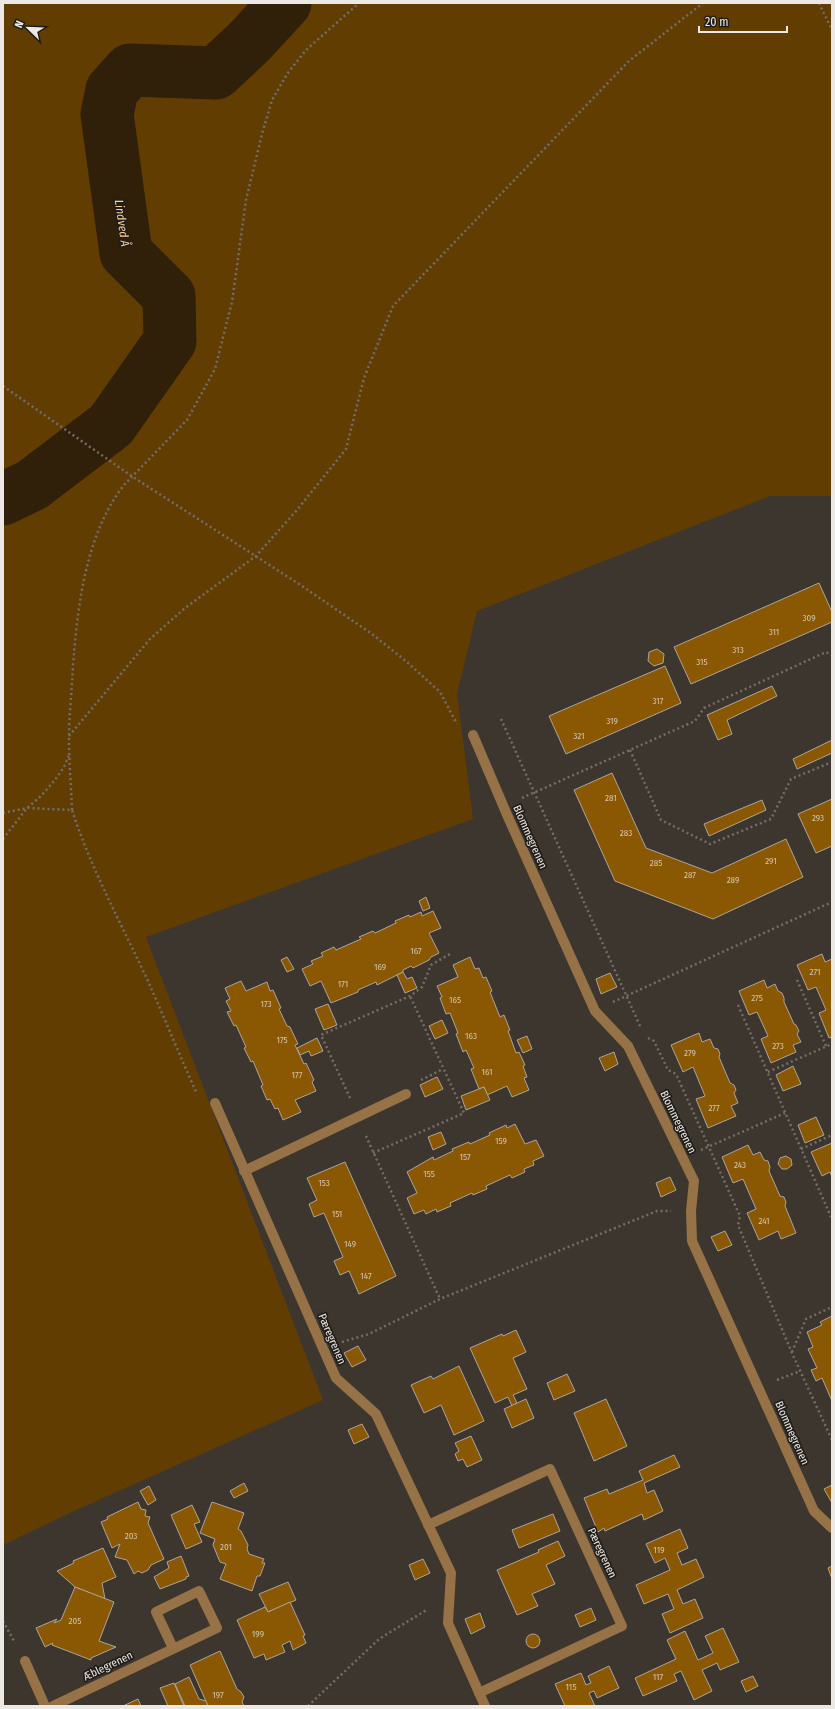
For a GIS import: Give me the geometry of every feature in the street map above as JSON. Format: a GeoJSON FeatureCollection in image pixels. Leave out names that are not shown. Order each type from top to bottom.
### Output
{"type":"FeatureCollection","features":[{"type":"Feature","properties":{"kind":"street","name":"Blommegrenen"},"geometry":{"type":"LineString","coordinates":[[473,735],[503,806],[595,1011],[628,1046],[694,1181],[691,1211],[692,1241],[814,1511],[832,1528]]}},
{"type":"Feature","properties":{"kind":"street"},"geometry":{"type":"LineString","coordinates":[[244,1171],[406,1094]]}},
{"type":"Feature","properties":{"kind":"street","name":"Pæregrenen"},"geometry":{"type":"LineString","coordinates":[[215,1103],[336,1378],[376,1414],[451,1573],[448,1623],[485,1706]]}},
{"type":"Feature","properties":{"kind":"street","name":"Pæregrenen"},"geometry":{"type":"LineString","coordinates":[[428,1525],[550,1469],[622,1626],[479,1693]]}},
{"type":"Feature","properties":{"kind":"street","name":"Æblegrenen"},"geometry":{"type":"LineString","coordinates":[[53,1706],[217,1628],[199,1591],[156,1612],[173,1648]]}},
{"type":"Feature","properties":{"kind":"street"},"geometry":{"type":"LineString","coordinates":[[26,1661],[45,1706]]}},
{"type":"Feature","properties":{"kind":"path"},"geometry":{"type":"LineString","coordinates":[[215,1103],[203,1107],[147,981],[90,861],[72,810],[69,736],[75,645],[89,559],[102,520],[108,508],[119,490],[187,420],[215,369],[232,302],[246,200],[253,168],[272,100],[287,74],[306,50],[359,3]]}},
{"type":"Feature","properties":{"kind":"path"},"geometry":{"type":"LineString","coordinates":[[69,736],[150,639],[185,608],[256,556],[297,510],[346,449],[364,378],[393,306],[629,61],[703,3]]}},
{"type":"Feature","properties":{"kind":"path"},"geometry":{"type":"LineString","coordinates":[[819,3],[832,30]]}},
{"type":"Feature","properties":{"kind":"path"},"geometry":{"type":"LineString","coordinates":[[3,386],[133,477],[256,556],[372,634],[407,662],[440,692],[459,729],[473,735]]}},
{"type":"Feature","properties":{"kind":"path"},"geometry":{"type":"LineString","coordinates":[[503,806],[696,720],[704,708],[826,652],[832,655]]}},
{"type":"Feature","properties":{"kind":"path"},"geometry":{"type":"LineString","coordinates":[[630,750],[660,820],[710,844],[771,819],[791,779],[832,762]]}},
{"type":"Feature","properties":{"kind":"path"},"geometry":{"type":"LineString","coordinates":[[3,839],[27,808],[42,796],[55,780],[64,767],[70,753]]}},
{"type":"Feature","properties":{"kind":"path"},"geometry":{"type":"LineString","coordinates":[[3,813],[27,808],[72,810]]}},
{"type":"Feature","properties":{"kind":"path"},"geometry":{"type":"LineString","coordinates":[[595,1011],[832,902]]}},
{"type":"Feature","properties":{"kind":"path"},"geometry":{"type":"LineString","coordinates":[[440,1299],[321,1035],[410,996],[422,987],[431,965],[450,954]]}},
{"type":"Feature","properties":{"kind":"path"},"geometry":{"type":"LineString","coordinates":[[797,980],[826,1046]]}},
{"type":"Feature","properties":{"kind":"path"},"geometry":{"type":"LineString","coordinates":[[373,1153],[464,1113],[410,996]]}},
{"type":"Feature","properties":{"kind":"path"},"geometry":{"type":"LineString","coordinates":[[738,1005],[831,1217]]}},
{"type":"Feature","properties":{"kind":"path"},"geometry":{"type":"LineString","coordinates":[[768,1072],[832,1044]]}},
{"type":"Feature","properties":{"kind":"path"},"geometry":{"type":"LineString","coordinates":[[406,1094],[414,1084],[443,1069]]}},
{"type":"Feature","properties":{"kind":"path"},"geometry":{"type":"LineString","coordinates":[[682,1158],[786,1112]]}},
{"type":"Feature","properties":{"kind":"path"},"geometry":{"type":"LineString","coordinates":[[801,1149],[832,1135]]}},
{"type":"Feature","properties":{"kind":"path"},"geometry":{"type":"LineString","coordinates":[[323,1348],[369,1334],[440,1299],[657,1211],[691,1211]]}},
{"type":"Feature","properties":{"kind":"path"},"geometry":{"type":"LineString","coordinates":[[792,1353],[806,1319],[832,1307]]}},
{"type":"Feature","properties":{"kind":"path"},"geometry":{"type":"LineString","coordinates":[[308,1706],[379,1639],[449,1596]]}},
{"type":"Feature","properties":{"kind":"path"},"geometry":{"type":"LineString","coordinates":[[3,1621],[26,1661]]}},
{"type":"Feature","properties":{"kind":"shaded area"},"geometry":{"type":"Polygon","coordinates":[[[3,3],[832,3],[832,496],[770,496],[477,611],[457,694],[473,819],[146,937],[323,1400],[74,1511],[3,1545],[3,3]]]}},
{"type":"Feature","properties":{"kind":"building"},"geometry":{"type":"Polygon","coordinates":[[[819,583],[832,612],[832,622],[691,684],[674,647],[819,583]]]}},
{"type":"Feature","properties":{"kind":"building"},"geometry":{"type":"Polygon","coordinates":[[[657,649],[664,654],[663,663],[654,666],[648,661],[649,652],[657,649]]]}},
{"type":"Feature","properties":{"kind":"building"},"geometry":{"type":"Polygon","coordinates":[[[665,666],[681,703],[566,754],[549,716],[665,666]]]}},
{"type":"Feature","properties":{"kind":"building"},"geometry":{"type":"Polygon","coordinates":[[[772,686],[777,696],[727,720],[732,734],[718,740],[707,715],[772,686]]]}},
{"type":"Feature","properties":{"kind":"building"},"geometry":{"type":"Polygon","coordinates":[[[832,740],[832,753],[797,769],[793,759],[832,740]]]}},
{"type":"Feature","properties":{"kind":"building"},"geometry":{"type":"Polygon","coordinates":[[[612,773],[646,848],[712,873],[786,839],[803,877],[713,919],[615,881],[574,790],[612,773]]]}},
{"type":"Feature","properties":{"kind":"building"},"geometry":{"type":"Polygon","coordinates":[[[832,799],[832,846],[816,853],[798,814],[832,799]]]}},
{"type":"Feature","properties":{"kind":"building"},"geometry":{"type":"Polygon","coordinates":[[[762,800],[766,810],[709,836],[704,824],[762,800]]]}},
{"type":"Feature","properties":{"kind":"building"},"geometry":{"type":"Polygon","coordinates":[[[426,897],[430,908],[423,911],[419,901],[426,897]]]}},
{"type":"Feature","properties":{"kind":"building"},"geometry":{"type":"Polygon","coordinates":[[[433,911],[441,928],[429,933],[439,953],[431,957],[429,960],[413,968],[411,966],[403,970],[403,972],[377,985],[376,982],[358,990],[358,992],[331,1003],[321,981],[310,986],[302,969],[313,964],[311,961],[323,956],[321,953],[334,947],[336,950],[361,939],[359,937],[373,931],[375,933],[396,923],[395,921],[409,915],[410,917],[421,912],[422,916],[433,911]]]}},
{"type":"Feature","properties":{"kind":"building"},"geometry":{"type":"Polygon","coordinates":[[[822,954],[825,962],[832,959],[832,1037],[829,1038],[819,1013],[826,1010],[816,987],[808,990],[797,965],[822,954]]]}},
{"type":"Feature","properties":{"kind":"building"},"geometry":{"type":"Polygon","coordinates":[[[287,957],[294,969],[287,972],[281,960],[287,957]]]}},
{"type":"Feature","properties":{"kind":"building"},"geometry":{"type":"Polygon","coordinates":[[[470,957],[475,969],[479,968],[483,978],[486,977],[500,1017],[504,1015],[510,1030],[508,1031],[516,1053],[519,1052],[525,1065],[523,1066],[527,1077],[524,1078],[529,1090],[512,1097],[507,1086],[487,1095],[484,1087],[479,1089],[471,1069],[474,1068],[466,1050],[463,1052],[456,1034],[458,1033],[450,1013],[446,1014],[440,998],[442,997],[437,986],[458,977],[453,965],[470,957]]]}},
{"type":"Feature","properties":{"kind":"building"},"geometry":{"type":"Polygon","coordinates":[[[403,972],[407,979],[412,977],[417,988],[405,993],[397,975],[403,972]]]}},
{"type":"Feature","properties":{"kind":"building"},"geometry":{"type":"Polygon","coordinates":[[[610,973],[617,987],[601,994],[596,979],[610,973]]]}},
{"type":"Feature","properties":{"kind":"building"},"geometry":{"type":"Polygon","coordinates":[[[764,980],[767,988],[775,984],[778,991],[782,993],[784,1002],[794,1024],[799,1031],[797,1034],[801,1042],[793,1045],[796,1052],[771,1063],[761,1039],[768,1036],[757,1012],[749,1015],[739,991],[764,980]]]}},
{"type":"Feature","properties":{"kind":"building"},"geometry":{"type":"Polygon","coordinates":[[[241,981],[246,991],[267,982],[270,991],[273,990],[281,1008],[279,1009],[298,1044],[295,1045],[314,1080],[312,1082],[316,1091],[295,1100],[301,1112],[283,1120],[278,1108],[275,1109],[270,1099],[267,1100],[261,1086],[263,1085],[253,1061],[251,1062],[244,1048],[246,1047],[236,1025],[234,1026],[227,1012],[231,1011],[226,1001],[230,999],[225,988],[241,981]]]}},
{"type":"Feature","properties":{"kind":"building"},"geometry":{"type":"Polygon","coordinates":[[[328,1004],[337,1025],[324,1030],[315,1009],[328,1004]]]}},
{"type":"Feature","properties":{"kind":"building"},"geometry":{"type":"Polygon","coordinates":[[[442,1020],[448,1033],[435,1039],[429,1026],[442,1020]]]}},
{"type":"Feature","properties":{"kind":"building"},"geometry":{"type":"Polygon","coordinates":[[[699,1033],[702,1042],[710,1039],[714,1048],[718,1049],[720,1054],[719,1057],[730,1083],[734,1085],[736,1090],[734,1093],[738,1103],[731,1106],[736,1116],[708,1128],[696,1099],[705,1096],[693,1067],[683,1072],[671,1045],[699,1033]]]}},
{"type":"Feature","properties":{"kind":"building"},"geometry":{"type":"Polygon","coordinates":[[[527,1036],[532,1049],[523,1053],[517,1040],[527,1036]]]}},
{"type":"Feature","properties":{"kind":"building"},"geometry":{"type":"Polygon","coordinates":[[[317,1038],[323,1051],[311,1056],[309,1051],[300,1055],[297,1048],[317,1038]]]}},
{"type":"Feature","properties":{"kind":"building"},"geometry":{"type":"Polygon","coordinates":[[[614,1052],[618,1064],[605,1071],[599,1058],[614,1052]]]}},
{"type":"Feature","properties":{"kind":"building"},"geometry":{"type":"Polygon","coordinates":[[[793,1066],[801,1084],[783,1091],[776,1075],[793,1066]]]}},
{"type":"Feature","properties":{"kind":"building"},"geometry":{"type":"Polygon","coordinates":[[[437,1077],[443,1089],[425,1097],[420,1085],[437,1077]]]}},
{"type":"Feature","properties":{"kind":"building"},"geometry":{"type":"Polygon","coordinates":[[[484,1087],[490,1100],[466,1110],[461,1096],[484,1087]]]}},
{"type":"Feature","properties":{"kind":"building"},"geometry":{"type":"Polygon","coordinates":[[[816,1117],[824,1135],[805,1143],[798,1125],[816,1117]]]}},
{"type":"Feature","properties":{"kind":"building"},"geometry":{"type":"Polygon","coordinates":[[[515,1124],[525,1144],[536,1140],[544,1156],[533,1161],[534,1165],[524,1169],[525,1172],[512,1178],[510,1175],[486,1186],[487,1189],[473,1195],[472,1193],[450,1203],[451,1206],[437,1212],[436,1209],[426,1214],[424,1210],[414,1214],[407,1198],[417,1193],[407,1172],[433,1157],[434,1160],[453,1151],[452,1149],[469,1142],[470,1144],[490,1135],[489,1133],[506,1125],[507,1128],[515,1124]]]}},
{"type":"Feature","properties":{"kind":"building"},"geometry":{"type":"Polygon","coordinates":[[[441,1132],[446,1144],[433,1150],[428,1137],[441,1132]]]}},
{"type":"Feature","properties":{"kind":"building"},"geometry":{"type":"Polygon","coordinates":[[[832,1143],[832,1177],[830,1172],[822,1176],[811,1152],[832,1143]]]}},
{"type":"Feature","properties":{"kind":"building"},"geometry":{"type":"Polygon","coordinates":[[[748,1145],[753,1155],[760,1152],[764,1160],[768,1161],[770,1167],[769,1171],[780,1196],[784,1197],[786,1202],[785,1206],[796,1233],[781,1239],[778,1231],[759,1240],[747,1213],[756,1209],[743,1179],[733,1183],[722,1157],[748,1145]]]}},
{"type":"Feature","properties":{"kind":"building"},"geometry":{"type":"Polygon","coordinates":[[[786,1156],[791,1159],[792,1165],[787,1169],[782,1169],[778,1164],[780,1158],[786,1156]]]}},
{"type":"Feature","properties":{"kind":"building"},"geometry":{"type":"Polygon","coordinates":[[[345,1162],[396,1276],[359,1294],[349,1271],[340,1275],[334,1261],[343,1257],[324,1213],[314,1217],[309,1204],[317,1200],[307,1178],[345,1162]]]}},
{"type":"Feature","properties":{"kind":"building"},"geometry":{"type":"Polygon","coordinates":[[[670,1177],[676,1190],[661,1197],[656,1183],[670,1177]]]}},
{"type":"Feature","properties":{"kind":"building"},"geometry":{"type":"Polygon","coordinates":[[[725,1231],[732,1245],[718,1251],[711,1237],[725,1231]]]}},
{"type":"Feature","properties":{"kind":"building"},"geometry":{"type":"Polygon","coordinates":[[[832,1316],[832,1401],[822,1378],[816,1381],[811,1370],[817,1368],[808,1349],[813,1347],[807,1332],[822,1325],[820,1322],[832,1316]]]}},
{"type":"Feature","properties":{"kind":"building"},"geometry":{"type":"Polygon","coordinates":[[[516,1330],[526,1352],[513,1358],[527,1389],[513,1395],[517,1403],[512,1406],[508,1397],[495,1403],[470,1348],[502,1334],[503,1336],[516,1330]]]}},
{"type":"Feature","properties":{"kind":"building"},"geometry":{"type":"Polygon","coordinates":[[[358,1346],[366,1360],[352,1367],[344,1353],[358,1346]]]}},
{"type":"Feature","properties":{"kind":"building"},"geometry":{"type":"Polygon","coordinates":[[[459,1366],[484,1421],[454,1435],[441,1405],[424,1413],[411,1385],[431,1376],[433,1379],[459,1366]]]}},
{"type":"Feature","properties":{"kind":"building"},"geometry":{"type":"Polygon","coordinates":[[[567,1374],[575,1391],[554,1400],[547,1383],[567,1374]]]}},
{"type":"Feature","properties":{"kind":"building"},"geometry":{"type":"Polygon","coordinates":[[[526,1399],[534,1418],[512,1428],[504,1409],[526,1399]]]}},
{"type":"Feature","properties":{"kind":"building"},"geometry":{"type":"Polygon","coordinates":[[[606,1399],[627,1446],[594,1461],[574,1413],[606,1399]]]}},
{"type":"Feature","properties":{"kind":"building"},"geometry":{"type":"Polygon","coordinates":[[[362,1424],[369,1437],[354,1444],[348,1430],[362,1424]]]}},
{"type":"Feature","properties":{"kind":"building"},"geometry":{"type":"Polygon","coordinates":[[[471,1436],[482,1460],[467,1467],[463,1459],[458,1461],[455,1454],[459,1451],[455,1443],[471,1436]]]}},
{"type":"Feature","properties":{"kind":"building"},"geometry":{"type":"Polygon","coordinates":[[[674,1455],[680,1467],[644,1483],[647,1493],[654,1490],[663,1511],[644,1520],[642,1514],[605,1531],[604,1528],[598,1532],[584,1498],[607,1489],[609,1494],[643,1480],[639,1471],[674,1455]]]}},
{"type":"Feature","properties":{"kind":"building"},"geometry":{"type":"Polygon","coordinates":[[[244,1483],[248,1491],[234,1498],[230,1491],[244,1483]]]}},
{"type":"Feature","properties":{"kind":"building"},"geometry":{"type":"Polygon","coordinates":[[[832,1485],[832,1503],[824,1489],[832,1485]]]}},
{"type":"Feature","properties":{"kind":"building"},"geometry":{"type":"Polygon","coordinates":[[[149,1486],[156,1500],[148,1505],[140,1491],[149,1486]]]}},
{"type":"Feature","properties":{"kind":"building"},"geometry":{"type":"Polygon","coordinates":[[[138,1502],[141,1509],[146,1510],[145,1516],[150,1517],[148,1523],[164,1559],[151,1565],[148,1570],[142,1573],[138,1571],[134,1574],[127,1560],[115,1557],[120,1544],[112,1548],[101,1522],[108,1519],[107,1517],[138,1502]]]}},
{"type":"Feature","properties":{"kind":"building"},"geometry":{"type":"Polygon","coordinates":[[[212,1502],[244,1513],[238,1529],[241,1531],[248,1545],[247,1549],[249,1554],[264,1559],[262,1563],[265,1563],[260,1576],[257,1576],[252,1591],[220,1579],[226,1564],[220,1562],[213,1545],[215,1539],[200,1533],[212,1502]]]}},
{"type":"Feature","properties":{"kind":"building"},"geometry":{"type":"Polygon","coordinates":[[[192,1505],[200,1522],[194,1524],[202,1542],[186,1549],[171,1515],[192,1505]]]}},
{"type":"Feature","properties":{"kind":"building"},"geometry":{"type":"Polygon","coordinates":[[[553,1514],[560,1531],[519,1548],[512,1530],[553,1514]]]}},
{"type":"Feature","properties":{"kind":"building"},"geometry":{"type":"Polygon","coordinates":[[[680,1529],[688,1548],[677,1553],[682,1565],[696,1559],[704,1577],[677,1590],[683,1604],[695,1599],[703,1618],[670,1633],[662,1614],[674,1609],[668,1594],[644,1604],[636,1585],[670,1570],[665,1558],[655,1563],[646,1544],[680,1529]]]}},
{"type":"Feature","properties":{"kind":"building"},"geometry":{"type":"Polygon","coordinates":[[[558,1541],[565,1556],[546,1565],[555,1584],[532,1594],[538,1606],[517,1615],[497,1570],[539,1552],[538,1550],[558,1541]]]}},
{"type":"Feature","properties":{"kind":"building"},"geometry":{"type":"Polygon","coordinates":[[[103,1548],[116,1577],[102,1583],[105,1599],[75,1587],[57,1571],[74,1563],[73,1561],[103,1548]]]}},
{"type":"Feature","properties":{"kind":"building"},"geometry":{"type":"Polygon","coordinates":[[[181,1556],[189,1576],[186,1577],[186,1579],[160,1589],[154,1577],[169,1568],[167,1562],[181,1556]]]}},
{"type":"Feature","properties":{"kind":"building"},"geometry":{"type":"Polygon","coordinates":[[[423,1559],[430,1573],[415,1580],[409,1565],[423,1559]]]}},
{"type":"Feature","properties":{"kind":"building"},"geometry":{"type":"Polygon","coordinates":[[[832,1566],[832,1579],[828,1568],[832,1566]]]}},
{"type":"Feature","properties":{"kind":"building"},"geometry":{"type":"Polygon","coordinates":[[[288,1582],[296,1600],[268,1612],[259,1594],[288,1582]]]}},
{"type":"Feature","properties":{"kind":"building"},"geometry":{"type":"Polygon","coordinates":[[[75,1587],[114,1602],[99,1641],[116,1647],[91,1658],[91,1660],[52,1645],[53,1643],[45,1647],[36,1628],[57,1619],[54,1623],[61,1620],[75,1587]]]}},
{"type":"Feature","properties":{"kind":"building"},"geometry":{"type":"Polygon","coordinates":[[[290,1602],[305,1635],[303,1636],[306,1643],[293,1650],[290,1641],[282,1645],[285,1652],[266,1660],[264,1654],[254,1658],[237,1620],[265,1607],[268,1612],[290,1602]]]}},
{"type":"Feature","properties":{"kind":"building"},"geometry":{"type":"Polygon","coordinates":[[[591,1608],[596,1620],[580,1627],[575,1615],[591,1608]]]}},
{"type":"Feature","properties":{"kind":"building"},"geometry":{"type":"Polygon","coordinates":[[[480,1613],[485,1627],[471,1634],[465,1619],[480,1613]]]}},
{"type":"Feature","properties":{"kind":"building"},"geometry":{"type":"Polygon","coordinates":[[[723,1628],[739,1662],[720,1670],[717,1663],[702,1670],[712,1691],[694,1700],[681,1671],[674,1674],[677,1681],[643,1696],[635,1678],[676,1659],[667,1640],[685,1631],[698,1660],[713,1653],[705,1636],[723,1628]]]}},
{"type":"Feature","properties":{"kind":"building"},"geometry":{"type":"Polygon","coordinates":[[[533,1634],[538,1636],[540,1641],[538,1646],[533,1648],[528,1646],[526,1641],[528,1636],[533,1634]]]}},
{"type":"Feature","properties":{"kind":"building"},"geometry":{"type":"Polygon","coordinates":[[[220,1651],[237,1689],[244,1697],[242,1702],[244,1706],[208,1706],[190,1665],[220,1651]]]}},
{"type":"Feature","properties":{"kind":"building"},"geometry":{"type":"Polygon","coordinates":[[[609,1666],[619,1688],[597,1698],[594,1691],[589,1693],[595,1706],[565,1706],[555,1684],[581,1673],[586,1685],[591,1683],[588,1676],[609,1666]]]}},
{"type":"Feature","properties":{"kind":"building"},"geometry":{"type":"Polygon","coordinates":[[[753,1676],[758,1686],[746,1692],[741,1681],[753,1676]]]}},
{"type":"Feature","properties":{"kind":"building"},"geometry":{"type":"Polygon","coordinates":[[[189,1677],[199,1699],[206,1701],[208,1706],[185,1706],[175,1684],[189,1677]]]}},
{"type":"Feature","properties":{"kind":"building"},"geometry":{"type":"Polygon","coordinates":[[[174,1683],[184,1706],[168,1706],[160,1688],[174,1683]]]}},
{"type":"Feature","properties":{"kind":"building"},"geometry":{"type":"Polygon","coordinates":[[[138,1699],[141,1706],[123,1706],[138,1699]]]}},
{"type":"Feature","properties":{"kind":"waterway","name":"Lindved Å"},"geometry":{"type":"LineString","coordinates":[[3,499],[32,485],[111,425],[170,341],[169,296],[126,253],[107,114],[112,90],[130,70],[216,73],[250,41],[285,3]]}}]}
